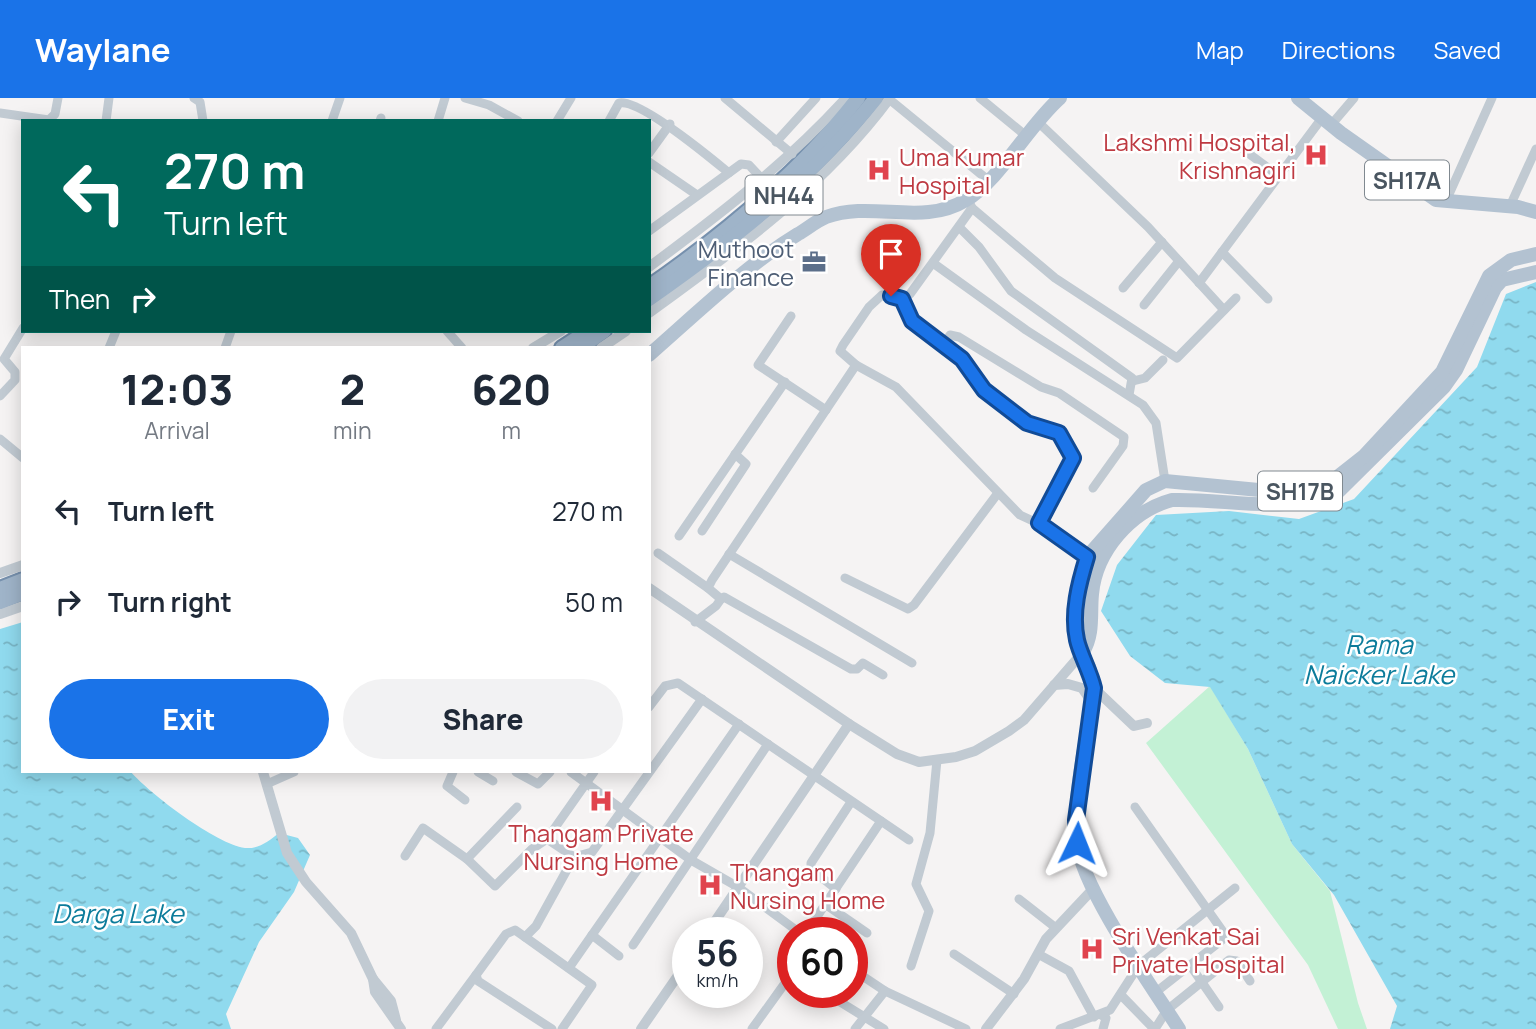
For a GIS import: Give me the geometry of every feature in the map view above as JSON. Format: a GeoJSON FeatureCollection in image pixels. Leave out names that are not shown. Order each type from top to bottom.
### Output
{"type":"FeatureCollection","features":[{"type":"Feature","properties":{"kind":"highway","name":"NH44"},"geometry":{"type":"LineString","coordinates":[[651,286],[731,224],[740,208],[829,134],[858,98]]}},
{"type":"Feature","properties":{"kind":"highway","name":"NH44"},"geometry":{"type":"LineString","coordinates":[[651,298],[697,271],[804,176],[885,98]]}},
{"type":"Feature","properties":{"kind":"highway"},"geometry":{"type":"LineString","coordinates":[[565,346],[585,333]]}},
{"type":"Feature","properties":{"kind":"highway"},"geometry":{"type":"LineString","coordinates":[[582,346],[601,333]]}},
{"type":"Feature","properties":{"kind":"highway"},"geometry":{"type":"LineString","coordinates":[[0,589],[21,581]]}},
{"type":"Feature","properties":{"kind":"highway"},"geometry":{"type":"LineString","coordinates":[[0,602],[21,594]]}},
{"type":"Feature","properties":{"kind":"main road"},"geometry":{"type":"LineString","coordinates":[[651,353],[765,254],[827,217],[880,210],[936,214],[970,204],[1025,135],[1060,98]]}},
{"type":"Feature","properties":{"kind":"main road","name":"SH17A"},"geometry":{"type":"LineString","coordinates":[[1298,98],[1326,122],[1436,200],[1510,206],[1536,212]]}},
{"type":"Feature","properties":{"kind":"main road","name":"SH17B"},"geometry":{"type":"LineString","coordinates":[[1165,481],[1280,492],[1309,491],[1331,482],[1364,456],[1441,372],[1489,276],[1511,260],[1533,254]]}},
{"type":"Feature","properties":{"kind":"main road","name":"SH17B"},"geometry":{"type":"LineString","coordinates":[[1083,652],[1090,640],[1094,579],[1102,560],[1133,518],[1157,504],[1172,500],[1290,504],[1318,502],[1339,491],[1444,387],[1456,370],[1495,288],[1503,280],[1534,272]]}},
{"type":"Feature","properties":{"kind":"main road"},"geometry":{"type":"LineString","coordinates":[[1165,481],[1146,490],[1087,557],[1078,586],[1077,642],[1083,652],[1093,695],[1076,820],[1077,843],[1093,888],[1179,1029]]}},
{"type":"Feature","properties":{"kind":"street"},"geometry":{"type":"LineString","coordinates":[[49,119],[55,114],[58,98]]}},
{"type":"Feature","properties":{"kind":"street"},"geometry":{"type":"LineString","coordinates":[[106,119],[109,98]]}},
{"type":"Feature","properties":{"kind":"street"},"geometry":{"type":"LineString","coordinates":[[194,98],[200,102],[203,119]]}},
{"type":"Feature","properties":{"kind":"street"},"geometry":{"type":"LineString","coordinates":[[333,119],[340,98]]}},
{"type":"Feature","properties":{"kind":"street"},"geometry":{"type":"LineString","coordinates":[[439,119],[445,98]]}},
{"type":"Feature","properties":{"kind":"street"},"geometry":{"type":"LineString","coordinates":[[465,98],[489,105],[514,119]]}},
{"type":"Feature","properties":{"kind":"street"},"geometry":{"type":"LineString","coordinates":[[558,119],[571,98]]}},
{"type":"Feature","properties":{"kind":"street"},"geometry":{"type":"LineString","coordinates":[[725,98],[792,154]]}},
{"type":"Feature","properties":{"kind":"street"},"geometry":{"type":"LineString","coordinates":[[776,142],[816,98]]}},
{"type":"Feature","properties":{"kind":"street"},"geometry":{"type":"LineString","coordinates":[[651,266],[740,208],[762,179],[792,154],[846,98]]}},
{"type":"Feature","properties":{"kind":"street"},"geometry":{"type":"LineString","coordinates":[[885,98],[988,180]]}},
{"type":"Feature","properties":{"kind":"street"},"geometry":{"type":"LineString","coordinates":[[979,98],[1025,135]]}},
{"type":"Feature","properties":{"kind":"street"},"geometry":{"type":"LineString","coordinates":[[1199,283],[1279,176],[1326,122],[1354,98]]}},
{"type":"Feature","properties":{"kind":"street"},"geometry":{"type":"LineString","coordinates":[[1446,201],[1492,98]]}},
{"type":"Feature","properties":{"kind":"street"},"geometry":{"type":"LineString","coordinates":[[610,119],[624,100],[670,124],[729,173]]}},
{"type":"Feature","properties":{"kind":"street"},"geometry":{"type":"LineString","coordinates":[[0,113],[41,119]]}},
{"type":"Feature","properties":{"kind":"street"},"geometry":{"type":"LineString","coordinates":[[1037,121],[1162,242],[1224,310]]}},
{"type":"Feature","properties":{"kind":"street"},"geometry":{"type":"LineString","coordinates":[[651,150],[670,124]]}},
{"type":"Feature","properties":{"kind":"street"},"geometry":{"type":"LineString","coordinates":[[1510,206],[1536,149]]}},
{"type":"Feature","properties":{"kind":"street"},"geometry":{"type":"LineString","coordinates":[[1244,150],[1279,176]]}},
{"type":"Feature","properties":{"kind":"street"},"geometry":{"type":"LineString","coordinates":[[651,163],[697,195]]}},
{"type":"Feature","properties":{"kind":"street"},"geometry":{"type":"LineString","coordinates":[[652,225],[745,164],[762,179]]}},
{"type":"Feature","properties":{"kind":"street"},"geometry":{"type":"LineString","coordinates":[[1087,557],[1043,525],[1020,515],[897,387],[856,365],[840,351],[849,335],[882,295],[902,299],[910,293],[959,227],[970,204],[1055,278],[1177,358],[1236,298]]}},
{"type":"Feature","properties":{"kind":"street"},"geometry":{"type":"LineString","coordinates":[[959,227],[979,247],[1011,291],[1089,345],[1133,381],[1142,380],[1163,360]]}},
{"type":"Feature","properties":{"kind":"street"},"geometry":{"type":"LineString","coordinates":[[1123,288],[1162,242]]}},
{"type":"Feature","properties":{"kind":"street"},"geometry":{"type":"LineString","coordinates":[[1222,252],[1268,299]]}},
{"type":"Feature","properties":{"kind":"street"},"geometry":{"type":"LineString","coordinates":[[1144,306],[1179,261]]}},
{"type":"Feature","properties":{"kind":"street"},"geometry":{"type":"LineString","coordinates":[[933,263],[1026,330],[1143,405],[1156,423],[1165,481]]}},
{"type":"Feature","properties":{"kind":"street"},"geometry":{"type":"LineString","coordinates":[[651,311],[697,271]]}},
{"type":"Feature","properties":{"kind":"street"},"geometry":{"type":"LineString","coordinates":[[902,299],[912,321],[962,359],[984,390],[1027,423],[1062,436],[1073,461],[1043,525]]}},
{"type":"Feature","properties":{"kind":"street"},"geometry":{"type":"LineString","coordinates":[[791,316],[758,362],[826,410]]}},
{"type":"Feature","properties":{"kind":"street"},"geometry":{"type":"LineString","coordinates":[[0,396],[16,376],[2,357],[21,331]]}},
{"type":"Feature","properties":{"kind":"street"},"geometry":{"type":"LineString","coordinates":[[536,346],[558,333]]}},
{"type":"Feature","properties":{"kind":"street"},"geometry":{"type":"LineString","coordinates":[[604,346],[623,333]]}},
{"type":"Feature","properties":{"kind":"street"},"geometry":{"type":"LineString","coordinates":[[943,345],[950,335],[959,337],[1041,387],[1059,393],[1124,437],[1123,446],[1093,488]]}},
{"type":"Feature","properties":{"kind":"street"},"geometry":{"type":"LineString","coordinates":[[708,589],[856,365]]}},
{"type":"Feature","properties":{"kind":"street"},"geometry":{"type":"LineString","coordinates":[[1129,395],[1133,381]]}},
{"type":"Feature","properties":{"kind":"street"},"geometry":{"type":"LineString","coordinates":[[679,536],[785,382]]}},
{"type":"Feature","properties":{"kind":"street"},"geometry":{"type":"LineString","coordinates":[[0,439],[21,456]]}},
{"type":"Feature","properties":{"kind":"street"},"geometry":{"type":"LineString","coordinates":[[702,531],[746,464],[735,454]]}},
{"type":"Feature","properties":{"kind":"street"},"geometry":{"type":"LineString","coordinates":[[845,578],[908,609],[914,605],[998,493]]}},
{"type":"Feature","properties":{"kind":"street"},"geometry":{"type":"LineString","coordinates":[[658,553],[720,599]]}},
{"type":"Feature","properties":{"kind":"street"},"geometry":{"type":"LineString","coordinates":[[729,554],[912,663]]}},
{"type":"Feature","properties":{"kind":"street"},"geometry":{"type":"LineString","coordinates":[[0,573],[21,566]]}},
{"type":"Feature","properties":{"kind":"street"},"geometry":{"type":"LineString","coordinates":[[651,589],[695,622],[849,724],[907,758],[919,762],[975,751],[1009,732],[1024,720],[1067,666],[1083,652]]}},
{"type":"Feature","properties":{"kind":"street"},"geometry":{"type":"LineString","coordinates":[[695,622],[724,597],[851,669],[857,669],[863,663],[883,675]]}},
{"type":"Feature","properties":{"kind":"street"},"geometry":{"type":"LineString","coordinates":[[0,614],[21,607]]}},
{"type":"Feature","properties":{"kind":"street"},"geometry":{"type":"LineString","coordinates":[[651,704],[665,686],[678,683],[909,840]]}},
{"type":"Feature","properties":{"kind":"street"},"geometry":{"type":"LineString","coordinates":[[1054,685],[1068,684],[1082,688],[1134,726],[1147,723]]}},
{"type":"Feature","properties":{"kind":"street"},"geometry":{"type":"LineString","coordinates":[[651,769],[702,699]]}},
{"type":"Feature","properties":{"kind":"street"},"geometry":{"type":"LineString","coordinates":[[569,968],[739,724]]}},
{"type":"Feature","properties":{"kind":"street"},"geometry":{"type":"LineString","coordinates":[[718,917],[849,724]]}},
{"type":"Feature","properties":{"kind":"street"},"geometry":{"type":"LineString","coordinates":[[633,945],[768,744]]}},
{"type":"Feature","properties":{"kind":"street"},"geometry":{"type":"LineString","coordinates":[[911,966],[928,916],[928,906],[916,884],[930,833],[937,760]]}},
{"type":"Feature","properties":{"kind":"street"},"geometry":{"type":"LineString","coordinates":[[264,773],[269,783],[272,808],[287,853],[306,882],[351,933],[373,979],[391,1001],[398,1025]]}},
{"type":"Feature","properties":{"kind":"street"},"geometry":{"type":"LineString","coordinates":[[269,783],[292,773]]}},
{"type":"Feature","properties":{"kind":"street"},"geometry":{"type":"LineString","coordinates":[[453,773],[447,786],[465,800]]}},
{"type":"Feature","properties":{"kind":"street"},"geometry":{"type":"LineString","coordinates":[[480,773],[493,781]]}},
{"type":"Feature","properties":{"kind":"street"},"geometry":{"type":"LineString","coordinates":[[518,773],[538,784],[549,773]]}},
{"type":"Feature","properties":{"kind":"street"},"geometry":{"type":"LineString","coordinates":[[573,773],[691,860],[738,887],[778,917]]}},
{"type":"Feature","properties":{"kind":"street"},"geometry":{"type":"LineString","coordinates":[[405,856],[423,828],[467,859],[495,886],[532,849],[547,839],[593,773]]}},
{"type":"Feature","properties":{"kind":"street"},"geometry":{"type":"LineString","coordinates":[[525,937],[536,926],[574,857],[592,852],[648,773]]}},
{"type":"Feature","properties":{"kind":"street"},"geometry":{"type":"LineString","coordinates":[[836,888],[811,869],[811,863],[851,802]]}},
{"type":"Feature","properties":{"kind":"street"},"geometry":{"type":"LineString","coordinates":[[467,859],[517,807]]}},
{"type":"Feature","properties":{"kind":"street"},"geometry":{"type":"LineString","coordinates":[[1135,807],[1208,909],[1224,937],[1156,992]]}},
{"type":"Feature","properties":{"kind":"street"},"geometry":{"type":"LineString","coordinates":[[816,917],[881,821]]}},
{"type":"Feature","properties":{"kind":"street"},"geometry":{"type":"LineString","coordinates":[[547,839],[574,857]]}},
{"type":"Feature","properties":{"kind":"street"},"geometry":{"type":"LineString","coordinates":[[990,1028],[1056,928],[1093,888]]}},
{"type":"Feature","properties":{"kind":"street"},"geometry":{"type":"LineString","coordinates":[[1060,1029],[1098,1016],[1121,995],[1139,965],[1235,888]]}},
{"type":"Feature","properties":{"kind":"street"},"geometry":{"type":"LineString","coordinates":[[1019,899],[1056,928]]}},
{"type":"Feature","properties":{"kind":"street"},"geometry":{"type":"LineString","coordinates":[[825,904],[844,917]]}},
{"type":"Feature","properties":{"kind":"street"},"geometry":{"type":"LineString","coordinates":[[440,1028],[506,934],[515,930],[592,985],[562,1029]]}},
{"type":"Feature","properties":{"kind":"street"},"geometry":{"type":"LineString","coordinates":[[592,935],[619,956]]}},
{"type":"Feature","properties":{"kind":"street"},"geometry":{"type":"LineString","coordinates":[[1209,951],[1220,967]]}},
{"type":"Feature","properties":{"kind":"street"},"geometry":{"type":"LineString","coordinates":[[954,954],[1014,994]]}},
{"type":"Feature","properties":{"kind":"street"},"geometry":{"type":"LineString","coordinates":[[1038,954],[1069,971],[1098,1016],[1106,1018],[1102,1029]]}},
{"type":"Feature","properties":{"kind":"street"},"geometry":{"type":"LineString","coordinates":[[1121,995],[1155,1029],[1167,1010],[1220,967],[1234,959],[1250,981]]}},
{"type":"Feature","properties":{"kind":"street"},"geometry":{"type":"LineString","coordinates":[[1190,965],[1219,1007]]}},
{"type":"Feature","properties":{"kind":"street"},"geometry":{"type":"LineString","coordinates":[[477,975],[478,981],[552,1029]]}},
{"type":"Feature","properties":{"kind":"street"},"geometry":{"type":"LineString","coordinates":[[868,980],[938,1018],[966,1029]]}},
{"type":"Feature","properties":{"kind":"street"},"geometry":{"type":"LineString","coordinates":[[642,1029],[672,985]]}},
{"type":"Feature","properties":{"kind":"street"},"geometry":{"type":"LineString","coordinates":[[855,1029],[885,991]]}},
{"type":"Feature","properties":{"kind":"street"},"geometry":{"type":"LineString","coordinates":[[752,1029],[777,995]]}},
{"type":"Feature","properties":{"kind":"street"},"geometry":{"type":"LineString","coordinates":[[850,1008],[884,1029]]}},
{"type":"Feature","properties":{"kind":"street"},"geometry":{"type":"LineString","coordinates":[[934,1029],[938,1018]]}},
{"type":"Feature","properties":{"kind":"green space"},"geometry":{"type":"Polygon","coordinates":[[[1210,686],[1248,749],[1292,844],[1330,891],[1367,1029],[1338,1029],[1308,965],[1146,743],[1210,686]]]}},
{"type":"Feature","properties":{"kind":"water","name":"Rama Naicker Lake"},"geometry":{"type":"Polygon","coordinates":[[[1536,282],[1536,1029],[1390,1029],[1397,1006],[1334,895],[1292,844],[1248,749],[1210,687],[1165,683],[1130,656],[1101,611],[1117,565],[1156,515],[1229,511],[1299,519],[1354,499],[1477,367],[1506,294],[1536,282]]]}},
{"type":"Feature","properties":{"kind":"water","name":"Darga Lake"},"geometry":{"type":"Polygon","coordinates":[[[21,623],[21,773],[132,773],[184,817],[218,838],[245,848],[259,846],[279,833],[298,838],[310,855],[294,892],[259,942],[226,1014],[231,1029],[0,1029],[0,629],[21,623]]]}},
{"type":"Feature","properties":{"kind":"place","name":"Lakshmi Hospital, Krishnagiri"},"geometry":{"type":"Point","coordinates":[1316,155]}},
{"type":"Feature","properties":{"kind":"place","name":"Uma Kumar Hospital"},"geometry":{"type":"Point","coordinates":[879,170]}},
{"type":"Feature","properties":{"kind":"place","name":"Muthoot Finance"},"geometry":{"type":"Point","coordinates":[814,262]}},
{"type":"Feature","properties":{"kind":"place","name":"Thangam Private Nursing Home"},"geometry":{"type":"Point","coordinates":[601,801]}},
{"type":"Feature","properties":{"kind":"place","name":"Thangam Nursing Home"},"geometry":{"type":"Point","coordinates":[710,885]}},
{"type":"Feature","properties":{"kind":"place","name":"Sri Venkat Sai Private Hospital"},"geometry":{"type":"Point","coordinates":[1092,949]}},
{"type":"Feature","properties":{"kind":"route"},"geometry":{"type":"LineString","coordinates":[[891,296],[902,299],[912,321],[918,327],[962,359],[984,390],[1032,426],[1059,433],[1073,458],[1073,463],[1039,523],[1087,557],[1078,586],[1077,642],[1089,667],[1094,688],[1076,820],[1077,843]]}}]}
